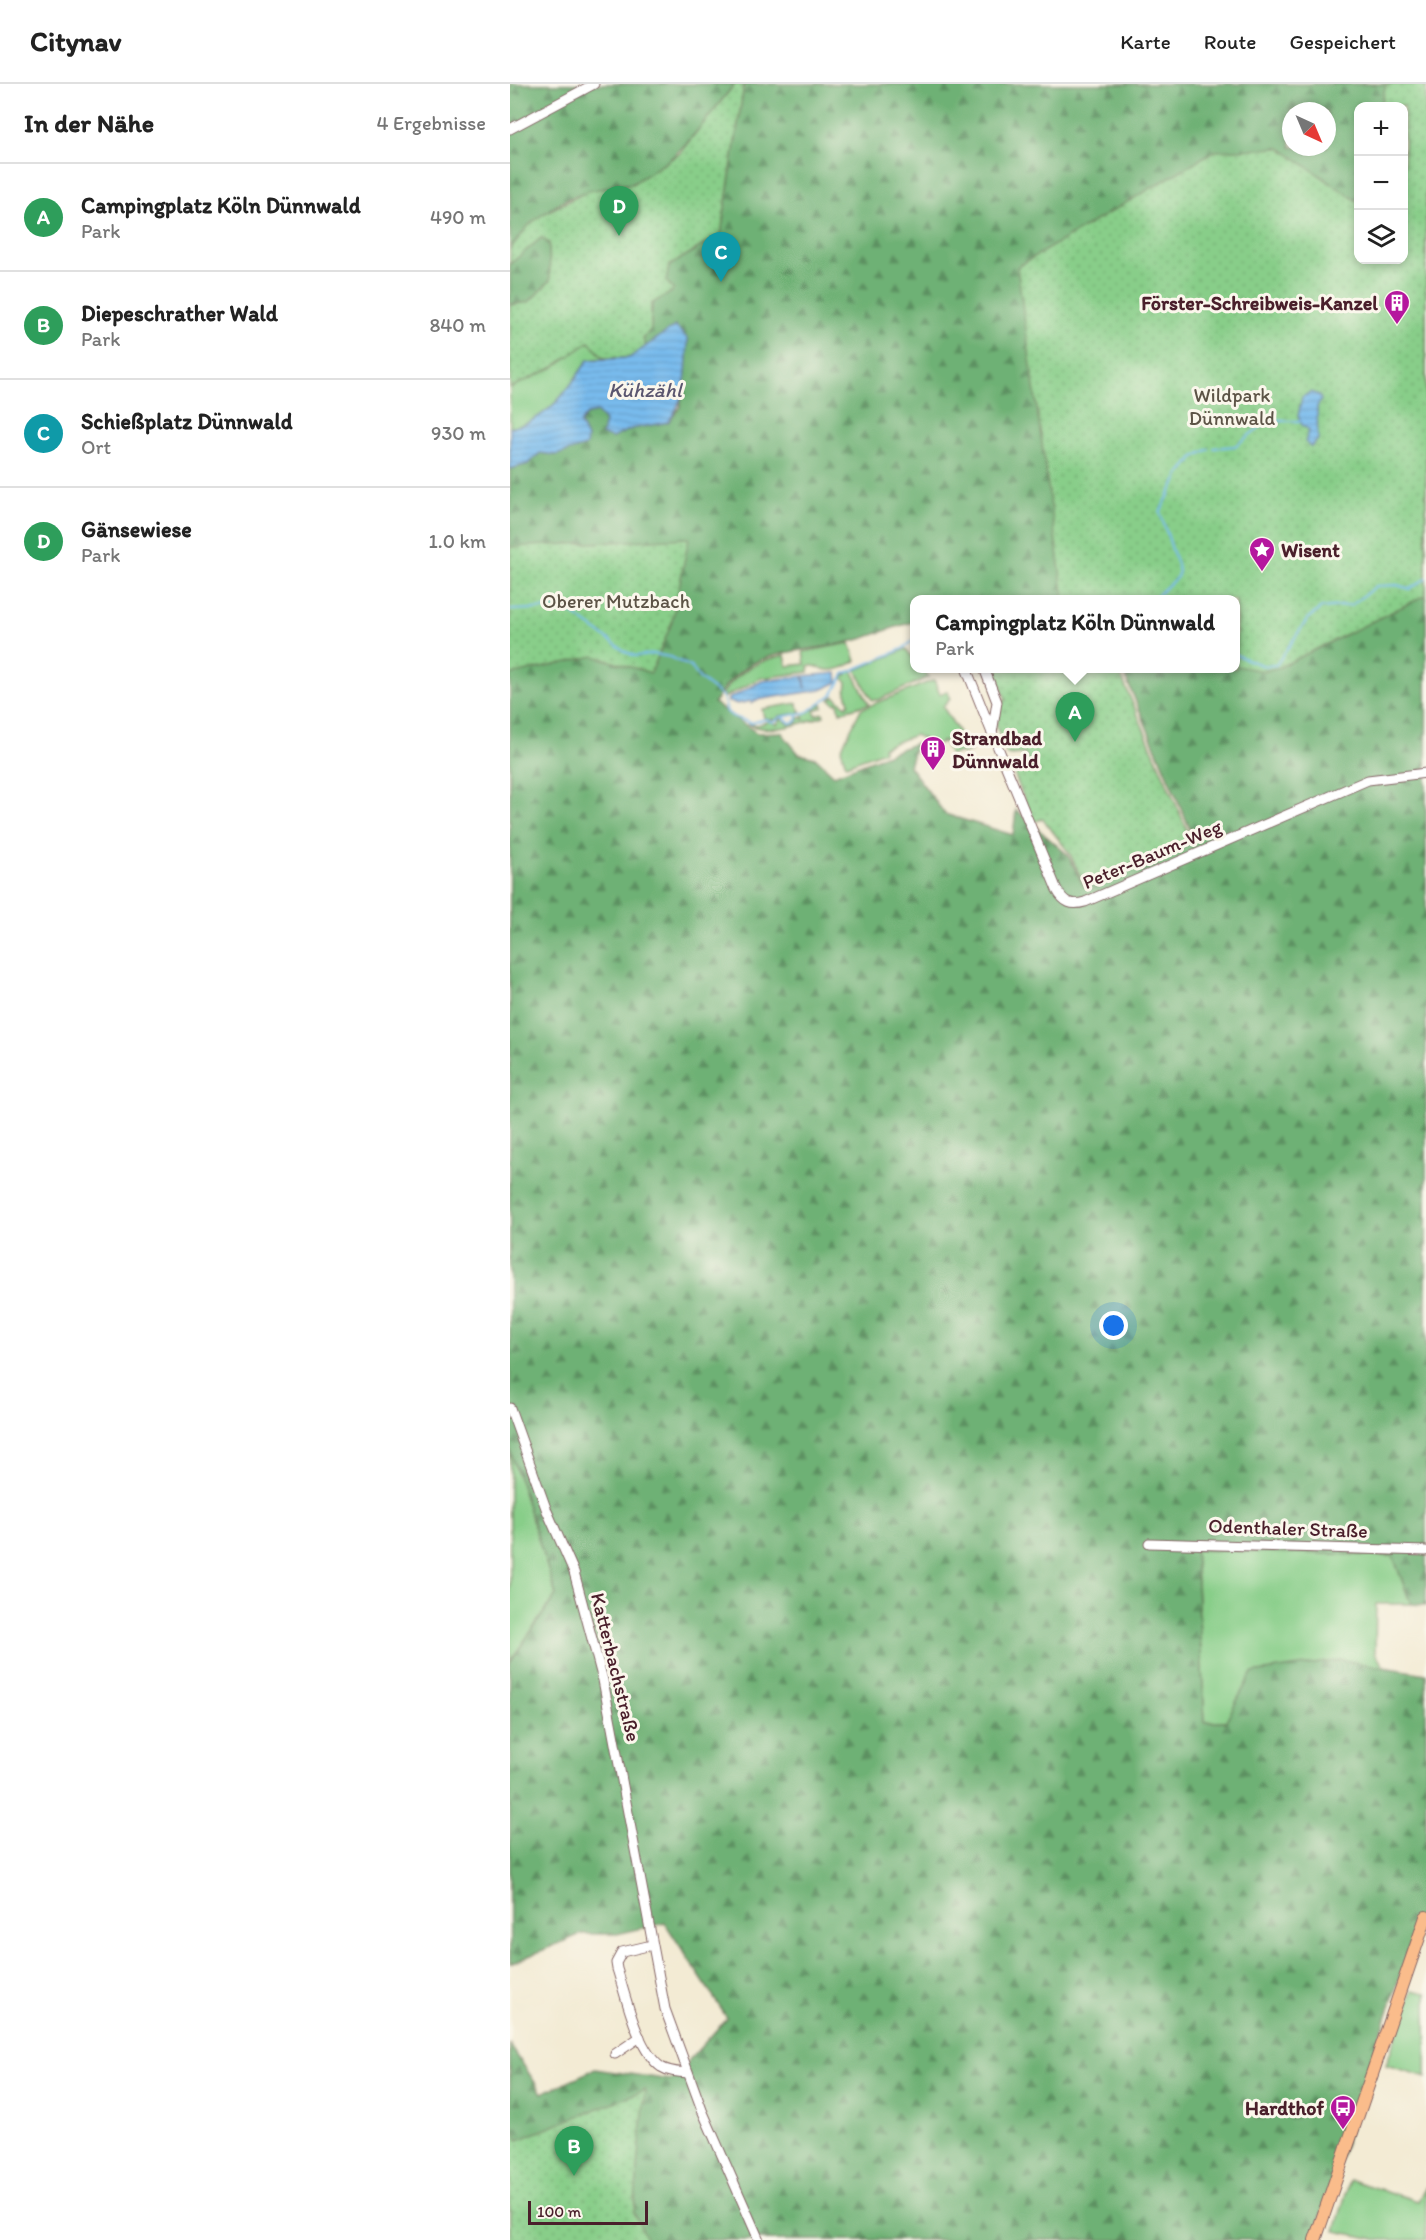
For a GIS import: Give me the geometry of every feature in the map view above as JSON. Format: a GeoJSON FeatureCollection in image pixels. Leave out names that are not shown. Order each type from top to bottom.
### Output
{"type":"FeatureCollection","features":[{"type":"Feature","properties":{"kind":"main road"},"geometry":{"type":"LineString","coordinates":[[1316,2240],[1426,1917]]}},
{"type":"Feature","properties":{"kind":"street"},"geometry":{"type":"LineString","coordinates":[[510,129],[594,84]]}},
{"type":"Feature","properties":{"kind":"street","name":"Peter-Baum-Weg"},"geometry":{"type":"LineString","coordinates":[[968,673],[1056,890],[1066,902],[1074,904],[1086,902],[1368,780],[1426,773]]}},
{"type":"Feature","properties":{"kind":"street"},"geometry":{"type":"LineString","coordinates":[[986,673],[997,702],[992,733]]}},
{"type":"Feature","properties":{"kind":"street","name":"Katterbachstraße"},"geometry":{"type":"LineString","coordinates":[[510,1408],[547,1511],[574,1572],[603,1680],[665,2009],[688,2073],[759,2240]]}},
{"type":"Feature","properties":{"kind":"street","name":"Odenthaler Straße"},"geometry":{"type":"LineString","coordinates":[[1149,1543],[1426,1551]]}},
{"type":"Feature","properties":{"kind":"street"},"geometry":{"type":"LineString","coordinates":[[652,1945],[622,1952],[616,1963],[640,2037],[659,2066],[668,2071],[688,2073]]}},
{"type":"Feature","properties":{"kind":"street"},"geometry":{"type":"LineString","coordinates":[[615,2054],[640,2037]]}},
{"type":"Feature","properties":{"kind":"green space"},"geometry":{"type":"Polygon","coordinates":[[[510,84],[735,84],[695,134],[661,167],[634,182],[578,194],[546,213],[510,249],[510,84]]]}},
{"type":"Feature","properties":{"kind":"green space"},"geometry":{"type":"Polygon","coordinates":[[[735,84],[744,84],[721,234],[669,266],[666,281],[673,289],[672,292],[651,304],[651,329],[643,339],[646,347],[629,358],[604,358],[589,342],[552,368],[510,388],[510,305],[529,302],[550,281],[549,243],[541,238],[510,264],[510,249],[529,225],[543,214],[588,191],[632,184],[679,154],[735,84]]]}},
{"type":"Feature","properties":{"kind":"green space"},"geometry":{"type":"Polygon","coordinates":[[[744,84],[1426,84],[1426,1605],[1411,1604],[1393,1556],[1195,1550],[1205,1722],[1225,1722],[1252,1673],[1341,1660],[1426,1674],[1426,1897],[1313,2240],[587,2240],[640,2141],[642,2118],[510,2240],[510,2045],[542,2093],[595,2069],[671,2080],[727,2018],[665,1923],[617,1934],[581,1934],[510,1964],[510,1662],[556,1595],[510,1450],[510,469],[528,464],[540,453],[556,455],[587,438],[580,423],[587,414],[597,412],[605,421],[612,438],[631,429],[668,422],[680,407],[688,339],[675,326],[646,347],[643,339],[651,324],[652,304],[673,289],[666,281],[669,266],[721,234],[744,84]],[[910,595],[910,623],[857,640],[760,660],[743,669],[728,683],[714,703],[757,733],[781,732],[799,754],[816,758],[834,775],[916,743],[909,766],[945,814],[1013,835],[1016,810],[1068,855],[1084,887],[1195,841],[1124,673],[1240,673],[1240,595],[910,595]]]}},
{"type":"Feature","properties":{"kind":"green space","name":"Wildpark Dünnwald"},"geometry":{"type":"Polygon","coordinates":[[[1386,84],[1426,84],[1426,595],[1280,667],[1263,671],[1240,667],[1240,595],[1063,595],[1017,267],[1214,151],[1280,148],[1282,156],[1292,156],[1354,199],[1354,264],[1408,264],[1408,102],[1382,102],[1386,84]]]}},
{"type":"Feature","properties":{"kind":"green space"},"geometry":{"type":"Polygon","coordinates":[[[541,237],[549,243],[550,281],[529,302],[510,305],[510,264],[541,237]]]}},
{"type":"Feature","properties":{"kind":"green space"},"geometry":{"type":"Polygon","coordinates":[[[589,342],[604,358],[588,360],[556,403],[535,419],[510,428],[510,388],[552,368],[589,342]]]}},
{"type":"Feature","properties":{"kind":"green space","name":"Oberer Mutzbach"},"geometry":{"type":"Polygon","coordinates":[[[689,538],[672,622],[651,673],[594,656],[510,675],[510,547],[689,538]]]}},
{"type":"Feature","properties":{"kind":"green space"},"geometry":{"type":"Polygon","coordinates":[[[850,643],[856,661],[845,667],[832,670],[808,666],[809,672],[761,678],[725,697],[722,694],[742,673],[766,660],[785,655],[787,666],[805,664],[803,652],[850,643]]]}},
{"type":"Feature","properties":{"kind":"green space"},"geometry":{"type":"Polygon","coordinates":[[[906,649],[910,654],[910,673],[926,673],[929,677],[878,700],[872,700],[856,670],[906,649]]]}},
{"type":"Feature","properties":{"kind":"green space"},"geometry":{"type":"Polygon","coordinates":[[[852,670],[869,704],[840,712],[838,703],[830,699],[834,696],[846,706],[849,703],[846,692],[847,682],[842,678],[852,670]]]}},
{"type":"Feature","properties":{"kind":"green space"},"geometry":{"type":"Polygon","coordinates":[[[996,673],[1120,673],[1191,839],[1084,885],[1070,854],[1043,819],[1033,822],[1015,776],[1016,771],[1028,761],[1025,754],[1007,755],[996,726],[1001,703],[1006,700],[996,673]]]}},
{"type":"Feature","properties":{"kind":"green space"},"geometry":{"type":"Polygon","coordinates":[[[934,680],[940,694],[947,691],[950,699],[943,707],[971,752],[962,754],[960,752],[950,756],[944,741],[936,745],[915,735],[883,747],[884,751],[846,765],[841,749],[861,709],[934,680]]]}},
{"type":"Feature","properties":{"kind":"green space"},"geometry":{"type":"Polygon","coordinates":[[[797,703],[801,713],[779,716],[776,720],[764,718],[762,709],[797,703]]]}},
{"type":"Feature","properties":{"kind":"green space"},"geometry":{"type":"Polygon","coordinates":[[[822,703],[823,707],[814,710],[816,715],[823,713],[824,716],[796,725],[765,729],[747,724],[758,725],[769,721],[777,724],[781,718],[789,724],[798,722],[799,717],[804,719],[803,716],[822,703]]]}},
{"type":"Feature","properties":{"kind":"green space"},"geometry":{"type":"Polygon","coordinates":[[[510,1450],[556,1595],[510,1662],[510,1450]]]}},
{"type":"Feature","properties":{"kind":"green space"},"geometry":{"type":"Polygon","coordinates":[[[1195,1549],[1393,1556],[1411,1604],[1376,1604],[1375,1653],[1386,1670],[1341,1660],[1225,1722],[1205,1722],[1195,1549]]]}},
{"type":"Feature","properties":{"kind":"green space"},"geometry":{"type":"Polygon","coordinates":[[[1412,1990],[1426,1993],[1426,2077],[1386,2065],[1412,1990]]]}},
{"type":"Feature","properties":{"kind":"green space"},"geometry":{"type":"Polygon","coordinates":[[[645,2090],[634,2212],[647,2240],[510,2240],[510,2119],[518,2140],[645,2090]]]}},
{"type":"Feature","properties":{"kind":"green space"},"geometry":{"type":"Polygon","coordinates":[[[1350,2180],[1418,2201],[1426,2185],[1426,2240],[1380,2240],[1335,2231],[1350,2180]]]}},
{"type":"Feature","properties":{"kind":"water","name":"Kühzähl"},"geometry":{"type":"Polygon","coordinates":[[[675,326],[688,339],[687,362],[683,393],[668,422],[631,429],[612,438],[602,435],[605,421],[597,412],[587,414],[580,423],[587,438],[586,446],[556,455],[540,453],[528,464],[510,469],[510,428],[535,419],[556,403],[588,360],[629,358],[675,326]]]}},
{"type":"Feature","properties":{"kind":"water"},"geometry":{"type":"Polygon","coordinates":[[[1311,392],[1319,395],[1321,400],[1317,407],[1318,440],[1311,447],[1305,442],[1309,430],[1302,425],[1298,416],[1302,397],[1311,392]]]}},
{"type":"Feature","properties":{"kind":"water"},"geometry":{"type":"Polygon","coordinates":[[[837,673],[838,682],[821,690],[756,700],[752,704],[751,701],[738,704],[728,702],[728,699],[762,681],[803,676],[806,689],[804,676],[837,673]]]}},
{"type":"Feature","properties":{"kind":"waterway"},"geometry":{"type":"LineString","coordinates":[[1214,448],[1235,446],[1268,421],[1300,421]]}},
{"type":"Feature","properties":{"kind":"waterway"},"geometry":{"type":"LineString","coordinates":[[1157,595],[1177,577],[1179,571],[1160,512],[1180,474],[1194,457],[1209,449]]}},
{"type":"Feature","properties":{"kind":"waterway"},"geometry":{"type":"LineString","coordinates":[[1240,657],[1264,666],[1276,665],[1307,620],[1321,608],[1351,605],[1376,586],[1397,585],[1410,589],[1426,578]]}},
{"type":"Feature","properties":{"kind":"waterway"},"geometry":{"type":"LineString","coordinates":[[510,610],[557,608],[570,612],[635,656],[654,654],[670,657],[691,667],[700,679],[723,697],[727,712],[751,723],[766,719],[773,722],[781,717],[808,712],[833,694],[844,674],[902,649],[910,643]]}},
{"type":"Feature","properties":{"kind":"waterway"},"geometry":{"type":"LineString","coordinates":[[784,717],[790,723],[797,721],[798,716]]}},
{"type":"Feature","properties":{"kind":"place","name":"Gänsewiese"},"geometry":{"type":"Point","coordinates":[619,236]}},
{"type":"Feature","properties":{"kind":"place","name":"Schießplatz Dünnwald"},"geometry":{"type":"Point","coordinates":[721,282]}},
{"type":"Feature","properties":{"kind":"place","name":"Förster-Schreibweis-Kanzel"},"geometry":{"type":"Point","coordinates":[1397,326]}},
{"type":"Feature","properties":{"kind":"place","name":"Wisent"},"geometry":{"type":"Point","coordinates":[1262,573]}},
{"type":"Feature","properties":{"kind":"place","name":"Campingplatz Köln Dünnwald"},"geometry":{"type":"Point","coordinates":[1075,742]}},
{"type":"Feature","properties":{"kind":"place","name":"Strandbad Dünnwald"},"geometry":{"type":"Point","coordinates":[933,772]}},
{"type":"Feature","properties":{"kind":"place","name":"Hardthof"},"geometry":{"type":"Point","coordinates":[1343,2131]}},
{"type":"Feature","properties":{"kind":"place","name":"Diepeschrather Wald"},"geometry":{"type":"Point","coordinates":[574,2176]}}]}
